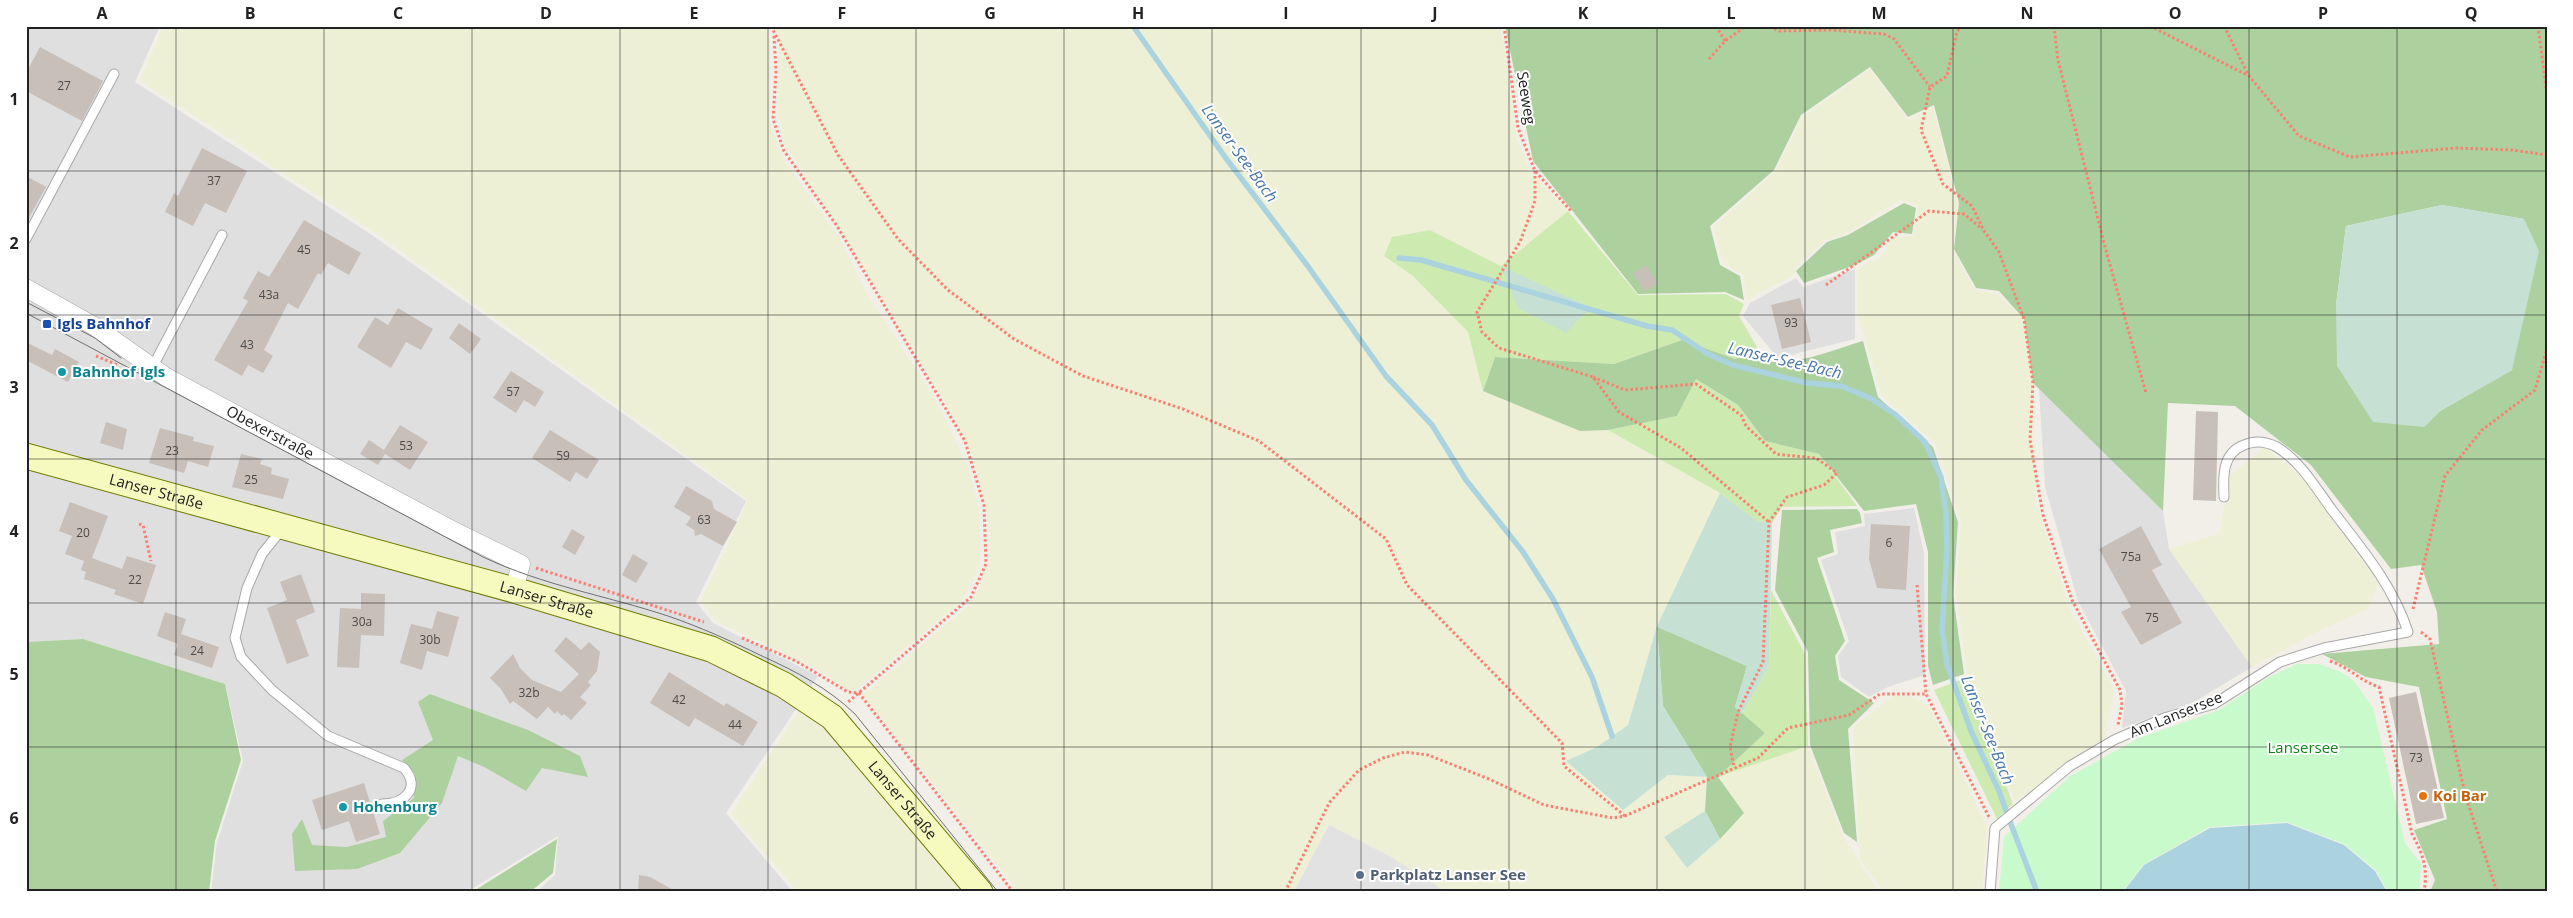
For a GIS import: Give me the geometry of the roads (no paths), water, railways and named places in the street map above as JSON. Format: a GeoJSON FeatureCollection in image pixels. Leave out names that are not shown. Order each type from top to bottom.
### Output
{"type":"FeatureCollection","features":[{"type":"Feature","properties":{"kind":"main road","name":"Lanser Straße"},"geometry":{"type":"LineString","coordinates":[[26,456],[514,590],[710,649],[784,685],[832,717],[980,892]]}},
{"type":"Feature","properties":{"kind":"street","name":"Obexerstraße"},"geometry":{"type":"LineString","coordinates":[[26,288],[94,326],[152,368],[442,525],[521,564],[514,590]]}},
{"type":"Feature","properties":{"kind":"lane"},"geometry":{"type":"LineString","coordinates":[[26,239],[114,74]]}},
{"type":"Feature","properties":{"kind":"lane"},"geometry":{"type":"LineString","coordinates":[[152,368],[222,234]]}},
{"type":"Feature","properties":{"kind":"lane","name":"Am Lansersee"},"geometry":{"type":"LineString","coordinates":[[1990,892],[1995,828],[2070,766],[2114,740],[2164,718],[2214,704],[2280,662],[2306,654],[2408,632],[2403,616],[2387,584],[2310,479],[2284,452],[2262,442],[2254,442],[2238,447],[2232,452],[2225,467],[2224,497]]}},
{"type":"Feature","properties":{"kind":"lane"},"geometry":{"type":"LineString","coordinates":[[283,528],[262,554],[252,576],[237,627],[235,638],[237,648],[241,657],[272,690],[328,736],[404,768],[410,778],[407,794],[397,802],[382,804]]}},
{"type":"Feature","properties":{"kind":"water"},"geometry":{"type":"Polygon","coordinates":[[[2287,823],[2344,845],[2375,871],[2387,892],[2123,892],[2144,865],[2210,828],[2287,823]]]}},
{"type":"Feature","properties":{"kind":"waterway"},"geometry":{"type":"LineString","coordinates":[[1133,26],[1225,157],[1307,265],[1386,376],[1432,425],[1466,480],[1523,552],[1553,599],[1592,677],[1612,736]]}},
{"type":"Feature","properties":{"kind":"waterway","name":"Lanser-See-Bach"},"geometry":{"type":"LineString","coordinates":[[1399,258],[1421,260],[1647,326],[1672,330],[1708,354],[1733,365],[1807,383],[1841,386],[1872,399],[1896,415],[1925,442],[1941,477],[1946,513],[1947,549],[1942,629],[1947,664],[1971,731],[1999,791],[2008,816]]}},
{"type":"Feature","properties":{"kind":"waterway","name":"Lanser-See-Bach"},"geometry":{"type":"LineString","coordinates":[[2009,819],[2037,892]]}},
{"type":"Feature","properties":{"kind":"tram line"},"geometry":{"type":"LineString","coordinates":[[26,302],[95,338],[121,358]]}},
{"type":"Feature","properties":{"kind":"tram line"},"geometry":{"type":"LineString","coordinates":[[26,313],[483,557],[529,576],[680,620],[739,645],[812,681],[855,714],[998,892]]}},
{"type":"Feature","properties":{"kind":"place","name":"Igls Bahnhof"},"geometry":{"type":"Point","coordinates":[47,324]}},
{"type":"Feature","properties":{"kind":"place","name":"Bahnhof Igls"},"geometry":{"type":"Point","coordinates":[62,372]}},
{"type":"Feature","properties":{"kind":"place","name":"Koi Bar"},"geometry":{"type":"Point","coordinates":[2423,796]}},
{"type":"Feature","properties":{"kind":"place","name":"Hohenburg"},"geometry":{"type":"Point","coordinates":[343,807]}},
{"type":"Feature","properties":{"kind":"place","name":"Parkplatz Lanser See"},"geometry":{"type":"Point","coordinates":[1360,875]}},
{"type":"Feature","properties":{"kind":"park label","name":"Lansersee"},"geometry":{"type":"Point","coordinates":[2303,748]}}]}
